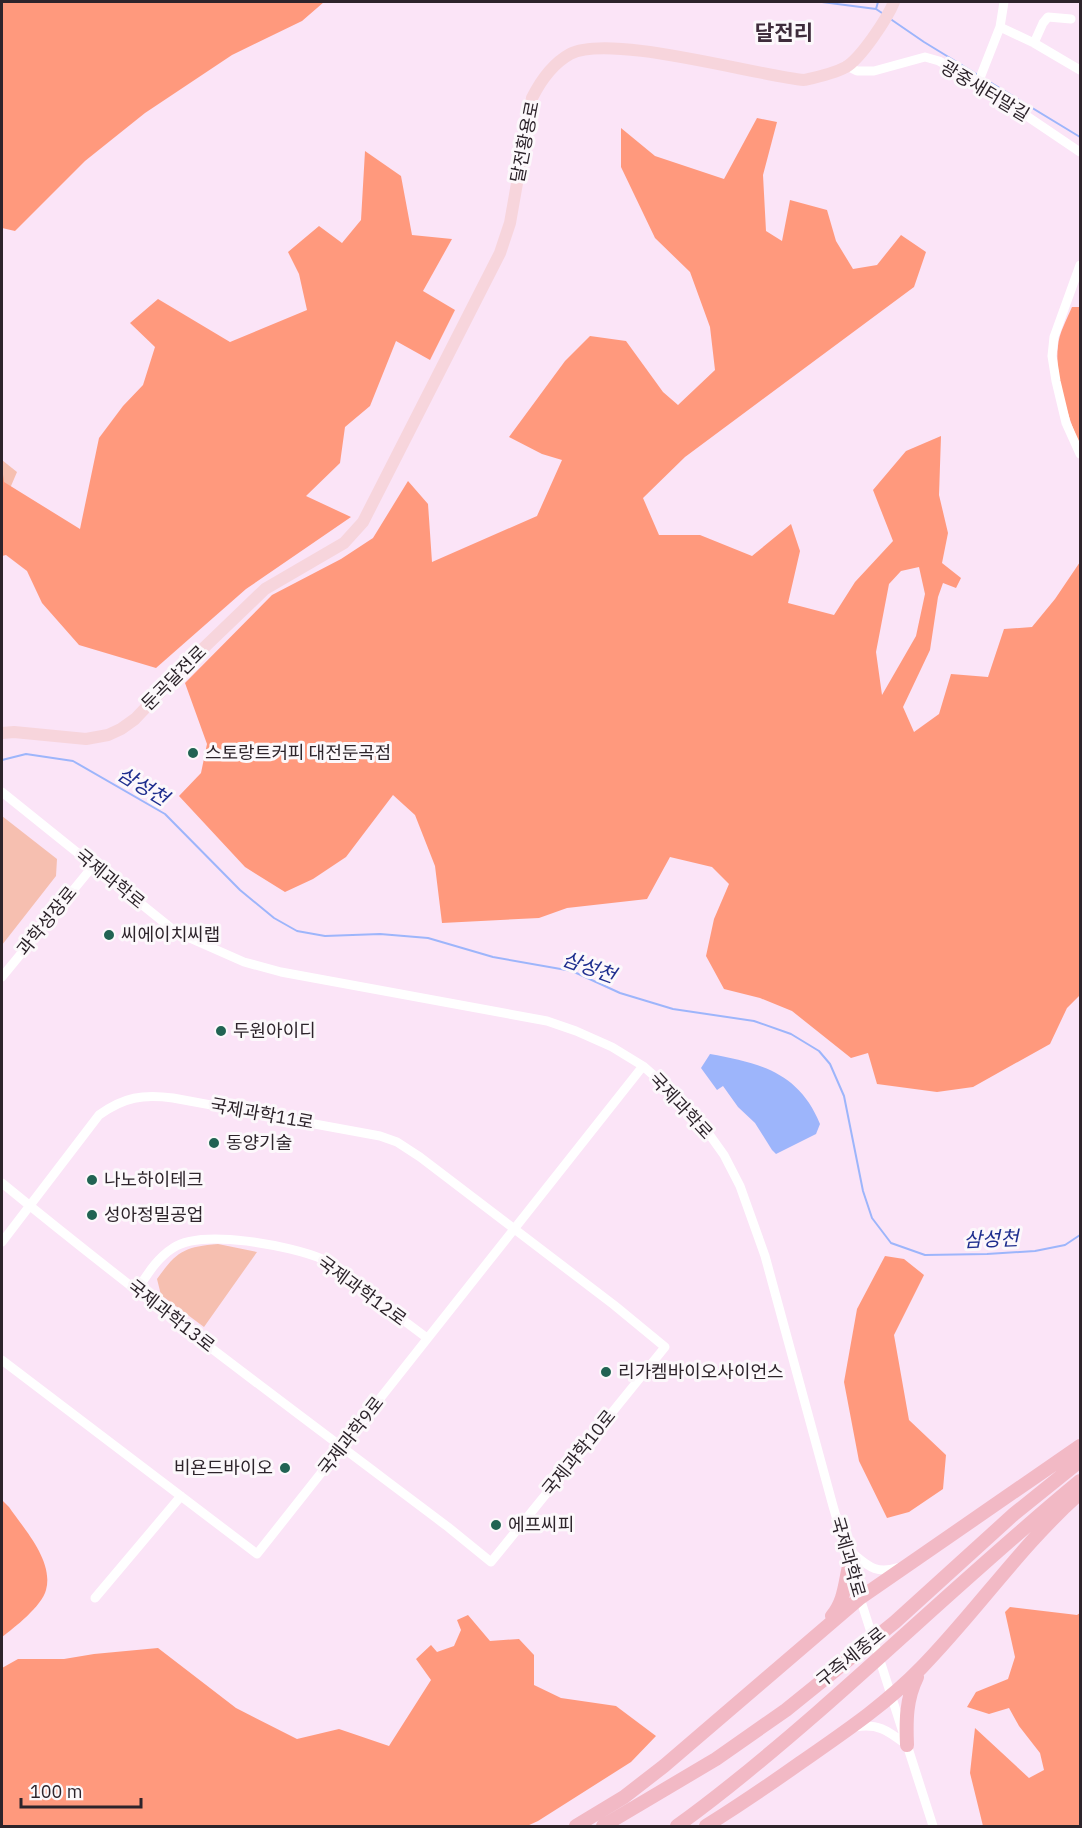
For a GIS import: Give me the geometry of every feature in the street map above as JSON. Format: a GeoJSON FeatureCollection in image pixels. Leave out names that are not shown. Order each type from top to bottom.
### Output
{"type":"FeatureCollection","features":[{"type":"Feature","properties":{"kind":"highway"},"geometry":{"type":"LineString","coordinates":[[576,1827],[624,1797],[664,1766],[860,1598],[1080,1446]]}},
{"type":"Feature","properties":{"kind":"highway","name":"구즉세종로"},"geometry":{"type":"LineString","coordinates":[[603,1827],[716,1759],[786,1710],[895,1622],[1014,1514],[1080,1461]]}},
{"type":"Feature","properties":{"kind":"highway","name":"구즉세종로"},"geometry":{"type":"LineString","coordinates":[[677,1827],[722,1793],[863,1673],[1022,1529],[1080,1481]]}},
{"type":"Feature","properties":{"kind":"highway"},"geometry":{"type":"LineString","coordinates":[[706,1827],[746,1802],[891,1697],[921,1668],[1061,1511],[1080,1493]]}},
{"type":"Feature","properties":{"kind":"highway"},"geometry":{"type":"LineString","coordinates":[[824,1629],[838,1610],[844,1597],[844,1585],[850,1562]]}},
{"type":"Feature","properties":{"kind":"highway"},"geometry":{"type":"LineString","coordinates":[[907,1745],[909,1695],[921,1668]]}},
{"type":"Feature","properties":{"kind":"main road","name":"달전황용로"},"geometry":{"type":"LineString","coordinates":[[324,555],[344,543],[363,522],[500,253],[510,223],[532,98],[551,68],[572,53],[598,47],[637,50],[804,80],[827,75],[847,66],[882,25],[892,6]]}},
{"type":"Feature","properties":{"kind":"main road","name":"둔곡달전로"},"geometry":{"type":"LineString","coordinates":[[2,733],[14,732],[86,739],[108,735],[120,729],[135,719],[188,663],[265,589],[324,555]]}},
{"type":"Feature","properties":{"kind":"street"},"geometry":{"type":"LineString","coordinates":[[978,83],[1000,27],[1004,2]]}},
{"type":"Feature","properties":{"kind":"street"},"geometry":{"type":"LineString","coordinates":[[1034,43],[1048,17],[1071,19]]}},
{"type":"Feature","properties":{"kind":"street"},"geometry":{"type":"LineString","coordinates":[[1000,27],[1034,43],[1080,70]]}},
{"type":"Feature","properties":{"kind":"street","name":"광중새터말길"},"geometry":{"type":"LineString","coordinates":[[847,66],[857,70],[874,71],[925,57],[939,61],[978,83],[1080,152]]}},
{"type":"Feature","properties":{"kind":"street"},"geometry":{"type":"LineString","coordinates":[[1080,265],[1057,327],[1052,356],[1066,423],[1080,454]]}},
{"type":"Feature","properties":{"kind":"street","name":"국제과학로"},"geometry":{"type":"LineString","coordinates":[[2,792],[176,932],[244,962],[281,972],[547,1021],[576,1031],[612,1047],[643,1066],[699,1120],[724,1155],[740,1186],[765,1256],[860,1598],[933,1827]]}},
{"type":"Feature","properties":{"kind":"street","name":"과학성장로"},"geometry":{"type":"LineString","coordinates":[[2,977],[93,866]]}},
{"type":"Feature","properties":{"kind":"street","name":"국제과학9로"},"geometry":{"type":"LineString","coordinates":[[2,1360],[257,1554],[643,1066]]}},
{"type":"Feature","properties":{"kind":"street","name":"국제과학11로"},"geometry":{"type":"LineString","coordinates":[[28,1205],[99,1115],[113,1105],[126,1100],[159,1096],[356,1131],[397,1142],[513,1229]]}},
{"type":"Feature","properties":{"kind":"street","name":"국제과학13로"},"geometry":{"type":"LineString","coordinates":[[2,1183],[136,1290],[342,1447]]}},
{"type":"Feature","properties":{"kind":"street"},"geometry":{"type":"LineString","coordinates":[[2,1242],[28,1205]]}},
{"type":"Feature","properties":{"kind":"street","name":"국제과학10로"},"geometry":{"type":"LineString","coordinates":[[342,1447],[490,1562],[665,1347],[614,1305],[513,1229]]}},
{"type":"Feature","properties":{"kind":"street","name":"국제과학12로"},"geometry":{"type":"LineString","coordinates":[[136,1290],[159,1260],[174,1246],[192,1239],[219,1239],[281,1247],[322,1259],[427,1338]]}},
{"type":"Feature","properties":{"kind":"street"},"geometry":{"type":"LineString","coordinates":[[95,1598],[181,1496]]}},
{"type":"Feature","properties":{"kind":"street"},"geometry":{"type":"LineString","coordinates":[[846,1548],[867,1566],[879,1571],[908,1565]]}},
{"type":"Feature","properties":{"kind":"street"},"geometry":{"type":"LineString","coordinates":[[852,1727],[869,1725],[883,1728],[907,1745]]}},
{"type":"Feature","properties":{"kind":"shaded area"},"geometry":{"type":"Polygon","coordinates":[[[2,2],[324,2],[302,21],[232,55],[145,113],[85,161],[15,231],[2,228],[2,2]]]}},
{"type":"Feature","properties":{"kind":"shaded area"},"geometry":{"type":"Polygon","coordinates":[[[757,118],[777,122],[763,175],[766,231],[782,241],[790,200],[827,210],[836,241],[853,269],[877,265],[901,235],[926,252],[914,287],[685,457],[643,498],[659,535],[700,535],[752,556],[791,524],[800,551],[788,603],[834,615],[855,582],[893,541],[873,490],[906,451],[941,436],[939,495],[948,533],[942,563],[961,578],[956,588],[943,583],[938,597],[930,650],[903,707],[914,732],[939,714],[951,674],[988,677],[1004,629],[1032,627],[1055,599],[1080,562],[1080,995],[1067,1008],[1050,1044],[973,1087],[937,1092],[877,1084],[868,1053],[851,1058],[792,1011],[760,998],[724,989],[706,956],[714,919],[729,884],[712,867],[670,857],[647,899],[567,908],[539,918],[442,923],[435,866],[415,815],[393,795],[346,857],[313,879],[285,892],[245,867],[179,796],[201,773],[207,744],[185,683],[272,595],[341,559],[373,538],[408,481],[428,504],[432,562],[537,516],[562,460],[542,454],[509,437],[565,361],[590,336],[626,341],[663,392],[678,405],[715,370],[710,327],[690,272],[655,238],[621,167],[621,128],[655,156],[724,179],[757,118]],[[919,567],[901,571],[889,584],[876,652],[882,695],[916,636],[925,594],[919,567]]]}},
{"type":"Feature","properties":{"kind":"shaded area"},"geometry":{"type":"Polygon","coordinates":[[[365,151],[401,176],[412,235],[452,239],[423,291],[455,310],[430,360],[396,341],[370,406],[345,427],[340,463],[306,496],[351,517],[246,589],[156,668],[79,645],[42,603],[27,571],[6,555],[2,556],[2,467],[4,482],[80,529],[99,438],[123,406],[143,385],[155,347],[130,323],[158,299],[230,342],[307,310],[299,274],[288,252],[319,226],[342,243],[361,220],[365,151]]]}},
{"type":"Feature","properties":{"kind":"shaded area"},"geometry":{"type":"Polygon","coordinates":[[[1072,307],[1080,307],[1080,445],[1063,397],[1057,358],[1060,336],[1072,307]]]}},
{"type":"Feature","properties":{"kind":"shaded area"},"geometry":{"type":"Polygon","coordinates":[[[2,460],[17,472],[2,501],[2,460]]]}},
{"type":"Feature","properties":{"kind":"shaded area"},"geometry":{"type":"Polygon","coordinates":[[[2,816],[57,859],[56,876],[2,945],[2,816]]]}},
{"type":"Feature","properties":{"kind":"shaded area"},"geometry":{"type":"Polygon","coordinates":[[[218,1244],[257,1252],[204,1327],[161,1295],[157,1279],[170,1262],[182,1252],[218,1244]]]}},
{"type":"Feature","properties":{"kind":"shaded area"},"geometry":{"type":"Polygon","coordinates":[[[885,1256],[904,1259],[924,1275],[894,1335],[909,1420],[946,1455],[943,1489],[909,1512],[887,1518],[859,1461],[844,1382],[857,1309],[885,1256]]]}},
{"type":"Feature","properties":{"kind":"shaded area"},"geometry":{"type":"Polygon","coordinates":[[[2,1500],[36,1546],[46,1568],[47,1579],[46,1590],[39,1603],[2,1637],[2,1500]]]}},
{"type":"Feature","properties":{"kind":"shaded area"},"geometry":{"type":"Polygon","coordinates":[[[1010,1607],[1077,1615],[1080,1613],[1080,1826],[983,1826],[970,1773],[975,1728],[1029,1778],[1044,1770],[1040,1753],[1019,1726],[1009,1708],[989,1714],[967,1707],[976,1692],[1008,1679],[1015,1657],[1005,1612],[1010,1607]]]}},
{"type":"Feature","properties":{"kind":"shaded area"},"geometry":{"type":"Polygon","coordinates":[[[468,1615],[490,1641],[519,1639],[534,1655],[534,1685],[561,1698],[616,1706],[656,1736],[631,1762],[527,1826],[2,1826],[2,1668],[18,1659],[64,1659],[158,1648],[236,1708],[297,1739],[339,1729],[389,1746],[431,1680],[416,1659],[431,1645],[437,1652],[454,1646],[461,1630],[457,1620],[468,1615]]]}},
{"type":"Feature","properties":{"kind":"water"},"geometry":{"type":"Polygon","coordinates":[[[710,1054],[761,1066],[789,1081],[811,1106],[820,1124],[816,1134],[776,1154],[755,1123],[738,1107],[723,1086],[717,1090],[701,1068],[710,1054]]]}},
{"type":"Feature","properties":{"kind":"waterway"},"geometry":{"type":"LineString","coordinates":[[822,2],[876,9],[882,13]]}},
{"type":"Feature","properties":{"kind":"waterway"},"geometry":{"type":"LineString","coordinates":[[876,9],[878,2]]}},
{"type":"Feature","properties":{"kind":"waterway"},"geometry":{"type":"LineString","coordinates":[[889,18],[978,75]]}},
{"type":"Feature","properties":{"kind":"waterway"},"geometry":{"type":"LineString","coordinates":[[983,78],[1080,137]]}},
{"type":"Feature","properties":{"kind":"waterway","name":"삼성천"},"geometry":{"type":"LineString","coordinates":[[2,760],[26,754],[73,761],[165,814],[240,890],[274,918],[297,931],[325,936],[380,934],[428,938],[493,957],[572,971],[620,993],[673,1009],[754,1021],[791,1034],[819,1051],[830,1064],[844,1096],[863,1191],[872,1218],[891,1243],[925,1255],[987,1254],[1035,1251],[1065,1245],[1080,1235]]}},
{"type":"Feature","properties":{"kind":"place","name":"스토랑트커피 대전둔곡점"},"geometry":{"type":"Point","coordinates":[193,753]}},
{"type":"Feature","properties":{"kind":"place","name":"씨에이치씨랩"},"geometry":{"type":"Point","coordinates":[109,935]}},
{"type":"Feature","properties":{"kind":"place","name":"두원아이디"},"geometry":{"type":"Point","coordinates":[221,1031]}},
{"type":"Feature","properties":{"kind":"place","name":"동양기술"},"geometry":{"type":"Point","coordinates":[214,1143]}},
{"type":"Feature","properties":{"kind":"place","name":"나노하이테크"},"geometry":{"type":"Point","coordinates":[92,1180]}},
{"type":"Feature","properties":{"kind":"place","name":"성아정밀공업"},"geometry":{"type":"Point","coordinates":[92,1215]}},
{"type":"Feature","properties":{"kind":"place","name":"리가켐바이오사이언스"},"geometry":{"type":"Point","coordinates":[606,1372]}},
{"type":"Feature","properties":{"kind":"place","name":"비욘드바이오"},"geometry":{"type":"Point","coordinates":[285,1468]}},
{"type":"Feature","properties":{"kind":"place","name":"에프씨피"},"geometry":{"type":"Point","coordinates":[496,1525]}},
{"type":"Feature","properties":{"kind":"district","name":"달전리"},"geometry":{"type":"Point","coordinates":[784,33]}}]}
